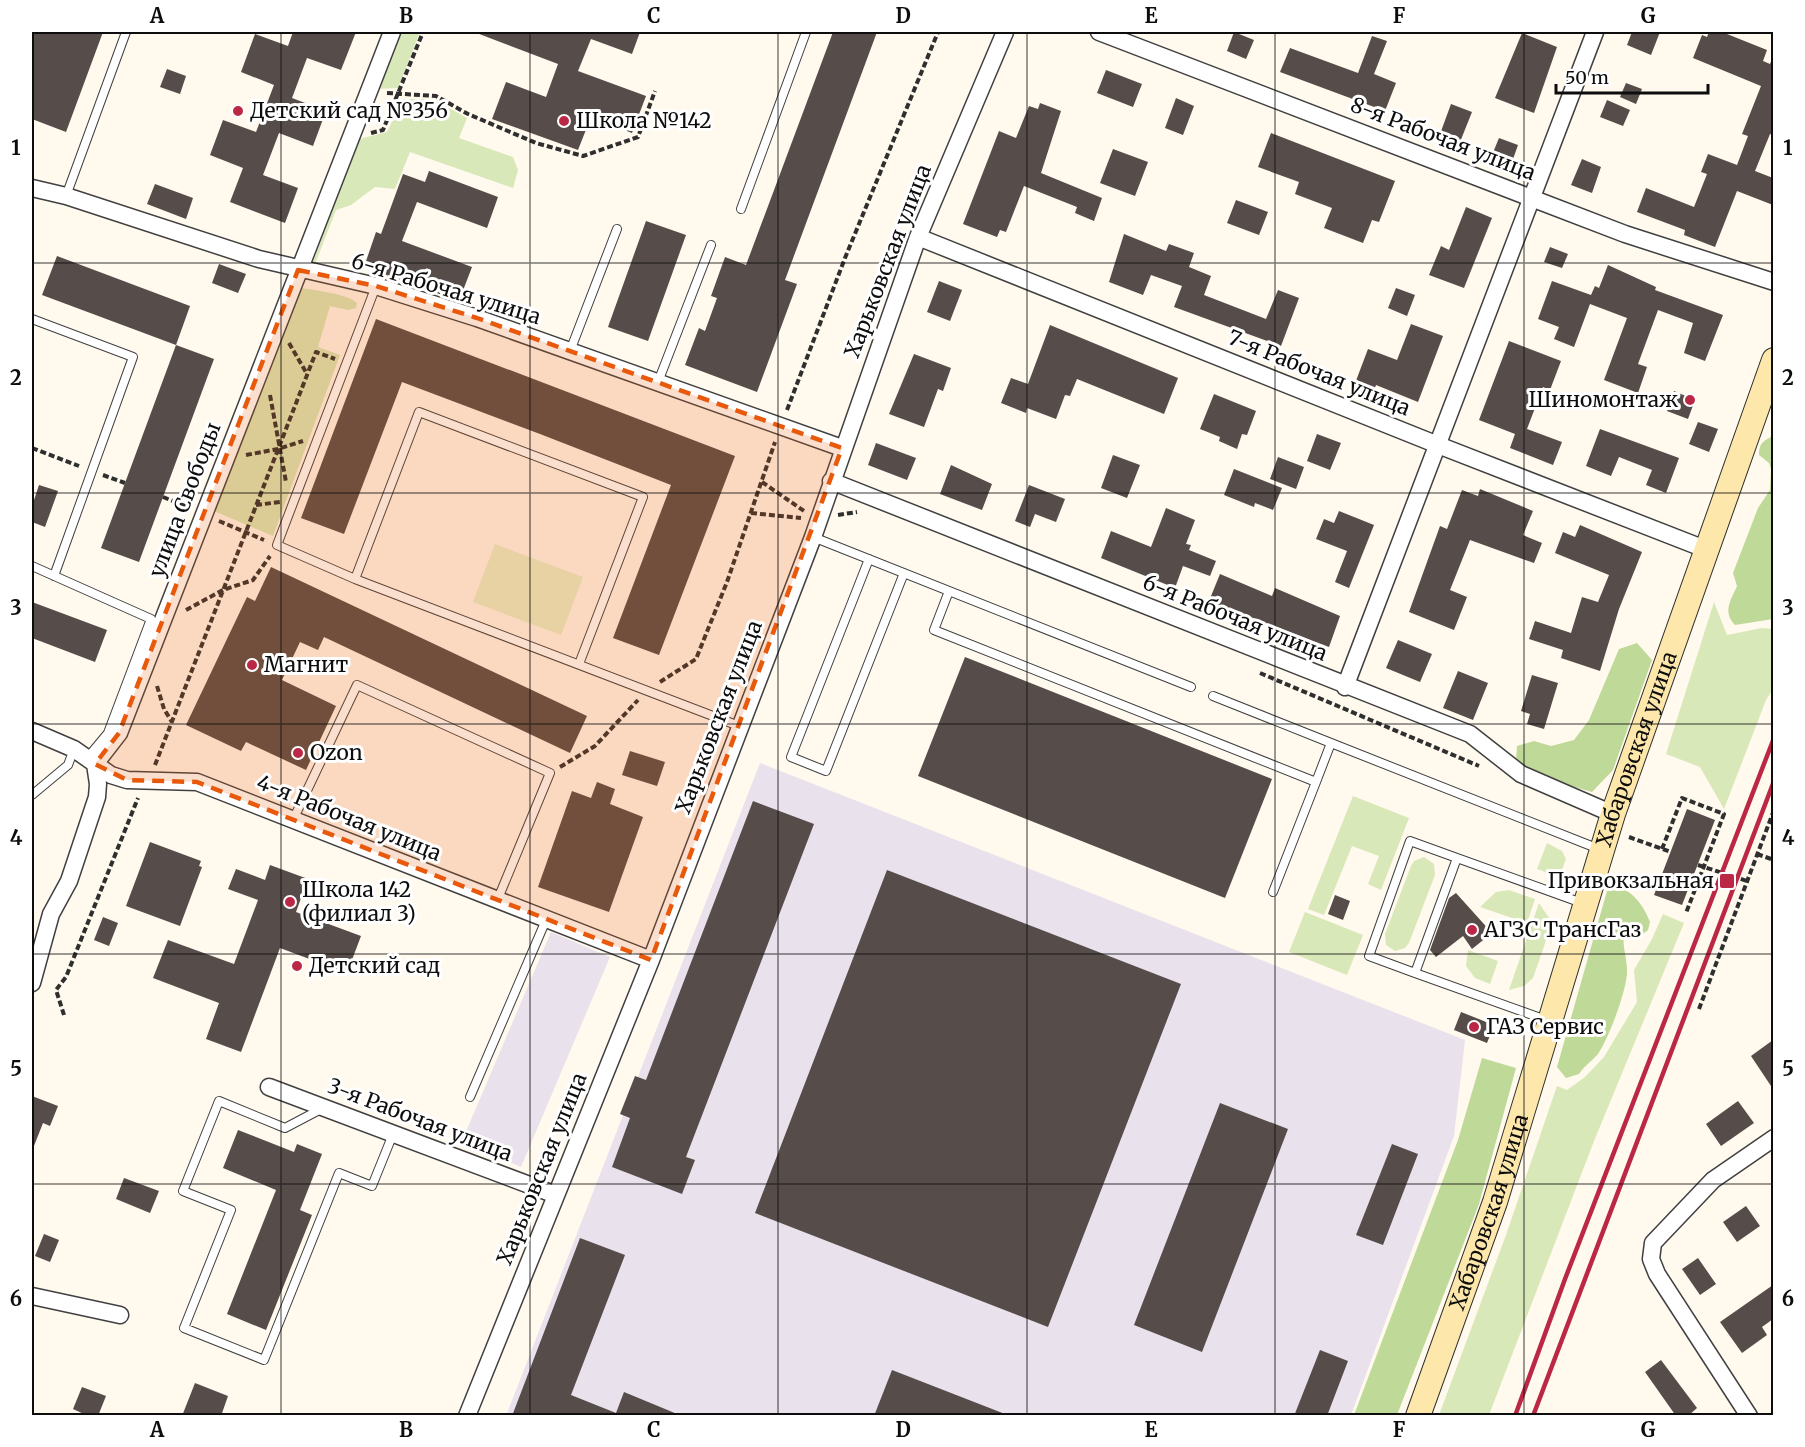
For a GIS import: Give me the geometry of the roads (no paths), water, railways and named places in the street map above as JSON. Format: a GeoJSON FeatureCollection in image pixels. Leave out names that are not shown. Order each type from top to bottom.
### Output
{"type":"FeatureCollection","features":[{"type":"Feature","properties":{"kind":"main road","name":"Хабаровская улица"},"geometry":{"type":"LineString","coordinates":[[1418,1416],[1495,1202],[1602,851],[1616,824],[1706,549],[1773,360]]}},
{"type":"Feature","properties":{"kind":"street","name":"улица Свободы"},"geometry":{"type":"LineString","coordinates":[[86,756],[119,733],[392,32]]}},
{"type":"Feature","properties":{"kind":"street","name":"Харьковская улица"},"geometry":{"type":"LineString","coordinates":[[467,1416],[651,960],[813,537],[817,519],[918,237],[1005,32]]}},
{"type":"Feature","properties":{"kind":"street","name":"8-я Рабочая улица"},"geometry":{"type":"LineString","coordinates":[[1099,32],[1625,234],[1773,282]]}},
{"type":"Feature","properties":{"kind":"street"},"geometry":{"type":"LineString","coordinates":[[1345,687],[1595,32]]}},
{"type":"Feature","properties":{"kind":"street","name":"6-я Рабочая улица"},"geometry":{"type":"LineString","coordinates":[[32,188],[66,196],[298,270],[376,286],[570,351],[842,448]]}},
{"type":"Feature","properties":{"kind":"street","name":"7-я Рабочая улица"},"geometry":{"type":"LineString","coordinates":[[918,237],[1438,445],[1706,549]]}},
{"type":"Feature","properties":{"kind":"street","name":"6-я Рабочая улица"},"geometry":{"type":"LineString","coordinates":[[831,481],[1345,687],[1470,734],[1521,774],[1616,824]]}},
{"type":"Feature","properties":{"kind":"street","name":"4-я Рабочая улица"},"geometry":{"type":"LineString","coordinates":[[32,731],[86,756],[111,775],[127,780],[197,782],[497,902],[651,960]]}},
{"type":"Feature","properties":{"kind":"street"},"geometry":{"type":"LineString","coordinates":[[32,983],[51,914],[69,881],[97,797],[98,784],[86,756]]}},
{"type":"Feature","properties":{"kind":"street","name":"3-я Рабочая улица"},"geometry":{"type":"LineString","coordinates":[[269,1087],[556,1195]]}},
{"type":"Feature","properties":{"kind":"street"},"geometry":{"type":"LineString","coordinates":[[1749,1416],[1657,1274],[1652,1258],[1653,1243],[1713,1180],[1773,1138]]}},
{"type":"Feature","properties":{"kind":"street"},"geometry":{"type":"LineString","coordinates":[[32,1296],[120,1315]]}},
{"type":"Feature","properties":{"kind":"lane"},"geometry":{"type":"LineString","coordinates":[[66,196],[126,32]]}},
{"type":"Feature","properties":{"kind":"lane"},"geometry":{"type":"LineString","coordinates":[[741,209],[806,32]]}},
{"type":"Feature","properties":{"kind":"lane"},"geometry":{"type":"LineString","coordinates":[[570,351],[617,229]]}},
{"type":"Feature","properties":{"kind":"lane"},"geometry":{"type":"LineString","coordinates":[[658,382],[711,245]]}},
{"type":"Feature","properties":{"kind":"lane"},"geometry":{"type":"LineString","coordinates":[[376,286],[276,545],[355,579],[739,726]]}},
{"type":"Feature","properties":{"kind":"lane"},"geometry":{"type":"LineString","coordinates":[[32,319],[133,357],[54,576]]}},
{"type":"Feature","properties":{"kind":"lane"},"geometry":{"type":"LineString","coordinates":[[355,579],[419,412],[525,452],[643,497],[579,664]]}},
{"type":"Feature","properties":{"kind":"lane"},"geometry":{"type":"LineString","coordinates":[[813,537],[1191,687]]}},
{"type":"Feature","properties":{"kind":"lane"},"geometry":{"type":"LineString","coordinates":[[869,559],[791,757],[808,764],[826,771],[904,573]]}},
{"type":"Feature","properties":{"kind":"lane"},"geometry":{"type":"LineString","coordinates":[[32,566],[151,618],[108,733],[86,756],[68,765],[32,795]]}},
{"type":"Feature","properties":{"kind":"lane"},"geometry":{"type":"LineString","coordinates":[[949,591],[933,630],[1316,782]]}},
{"type":"Feature","properties":{"kind":"lane"},"geometry":{"type":"LineString","coordinates":[[293,820],[357,686],[550,773],[497,902]]}},
{"type":"Feature","properties":{"kind":"lane"},"geometry":{"type":"LineString","coordinates":[[1213,696],[1602,851]]}},
{"type":"Feature","properties":{"kind":"lane"},"geometry":{"type":"LineString","coordinates":[[1273,892],[1331,743]]}},
{"type":"Feature","properties":{"kind":"lane"},"geometry":{"type":"LineString","coordinates":[[1550,1022],[1369,956],[1372,945],[1410,841],[1586,904]]}},
{"type":"Feature","properties":{"kind":"lane"},"geometry":{"type":"LineString","coordinates":[[1415,973],[1457,858]]}},
{"type":"Feature","properties":{"kind":"lane"},"geometry":{"type":"LineString","coordinates":[[470,1097],[546,920]]}},
{"type":"Feature","properties":{"kind":"lane"},"geometry":{"type":"LineString","coordinates":[[324,1108],[285,1128],[219,1101],[183,1191],[231,1210],[184,1328],[264,1360],[339,1173],[372,1186],[393,1134]]}},
{"type":"Feature","properties":{"kind":"railway"},"geometry":{"type":"LineString","coordinates":[[1515,1416],[1565,1279],[1774,738]]}},
{"type":"Feature","properties":{"kind":"railway"},"geometry":{"type":"LineString","coordinates":[[1533,1416],[1774,781]]}},
{"type":"Feature","properties":{"kind":"place","name":"Детский сад №356"},"geometry":{"type":"Point","coordinates":[238,111]}},
{"type":"Feature","properties":{"kind":"place","name":"Школа №142"},"geometry":{"type":"Point","coordinates":[564,121]}},
{"type":"Feature","properties":{"kind":"place","name":"Шиномонтаж"},"geometry":{"type":"Point","coordinates":[1690,400]}},
{"type":"Feature","properties":{"kind":"place","name":"Магнит"},"geometry":{"type":"Point","coordinates":[252,665]}},
{"type":"Feature","properties":{"kind":"place","name":"Ozon"},"geometry":{"type":"Point","coordinates":[298,753]}},
{"type":"Feature","properties":{"kind":"place","name":"Привокзальная"},"geometry":{"type":"Point","coordinates":[1727,881]}},
{"type":"Feature","properties":{"kind":"place","name":"Школа 142 (филиал 3)"},"geometry":{"type":"Point","coordinates":[290,902]}},
{"type":"Feature","properties":{"kind":"place","name":"АГЗС ТрансГаз"},"geometry":{"type":"Point","coordinates":[1472,930]}},
{"type":"Feature","properties":{"kind":"place","name":"Детский сад"},"geometry":{"type":"Point","coordinates":[297,966]}},
{"type":"Feature","properties":{"kind":"place","name":"ГАЗ Сервис"},"geometry":{"type":"Point","coordinates":[1474,1027]}}]}
